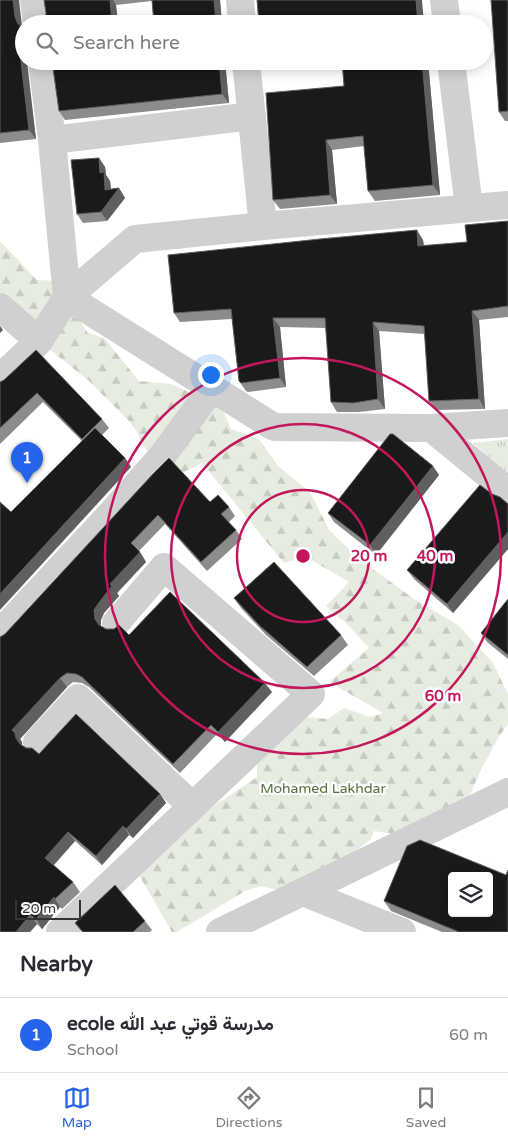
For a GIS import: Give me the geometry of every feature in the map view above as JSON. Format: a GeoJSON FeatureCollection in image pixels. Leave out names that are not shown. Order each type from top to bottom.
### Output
{"type":"FeatureCollection","features":[{"type":"Feature","properties":{"kind":"street"},"geometry":{"type":"LineString","coordinates":[[34,0],[36,15]]}},
{"type":"Feature","properties":{"kind":"street"},"geometry":{"type":"LineString","coordinates":[[240,0],[241,15]]}},
{"type":"Feature","properties":{"kind":"street"},"geometry":{"type":"LineString","coordinates":[[444,0],[446,15]]}},
{"type":"Feature","properties":{"kind":"street"},"geometry":{"type":"LineString","coordinates":[[43,70],[67,297]]}},
{"type":"Feature","properties":{"kind":"street"},"geometry":{"type":"LineString","coordinates":[[247,70],[263,226]]}},
{"type":"Feature","properties":{"kind":"street"},"geometry":{"type":"LineString","coordinates":[[453,70],[469,208]]}},
{"type":"Feature","properties":{"kind":"street"},"geometry":{"type":"LineString","coordinates":[[52,140],[252,116]]}},
{"type":"Feature","properties":{"kind":"street"},"geometry":{"type":"LineString","coordinates":[[0,378],[39,342],[67,297],[135,239],[508,205]]}},
{"type":"Feature","properties":{"kind":"street"},"geometry":{"type":"LineString","coordinates":[[67,297],[274,427],[431,428],[508,423]]}},
{"type":"Feature","properties":{"kind":"street"},"geometry":{"type":"LineString","coordinates":[[0,307],[39,342]]}},
{"type":"Feature","properties":{"kind":"street"},"geometry":{"type":"LineString","coordinates":[[0,633],[163,455],[212,388]]}},
{"type":"Feature","properties":{"kind":"street"},"geometry":{"type":"LineString","coordinates":[[431,428],[508,491]]}},
{"type":"Feature","properties":{"kind":"street"},"geometry":{"type":"LineString","coordinates":[[60,932],[311,694],[164,567],[116,623]]}},
{"type":"Feature","properties":{"kind":"street"},"geometry":{"type":"LineString","coordinates":[[36,742],[78,698],[192,806]]}},
{"type":"Feature","properties":{"kind":"street"},"geometry":{"type":"LineString","coordinates":[[220,932],[508,792]]}},
{"type":"Feature","properties":{"kind":"street"},"geometry":{"type":"LineString","coordinates":[[303,892],[402,932]]}},
{"type":"Feature","properties":{"kind":"green space","name":"Mohamed Lakhdar"},"geometry":{"type":"Polygon","coordinates":[[[0,241],[37,280],[54,281],[88,333],[104,338],[139,381],[171,384],[221,406],[231,429],[259,439],[278,466],[310,492],[329,530],[358,558],[414,599],[458,625],[493,663],[508,694],[508,724],[497,740],[469,797],[402,835],[374,831],[371,839],[348,857],[278,890],[261,886],[245,891],[177,932],[172,932],[139,875],[184,826],[257,777],[257,746],[306,717],[328,719],[344,708],[370,717],[383,713],[329,682],[369,648],[347,624],[326,606],[349,582],[306,557],[284,563],[202,463],[172,478],[143,446],[138,433],[129,421],[88,380],[39,341],[0,299],[0,241]]]}},
{"type":"Feature","properties":{"kind":"green space"},"geometry":{"type":"Polygon","coordinates":[[[508,439],[508,474],[473,443],[508,439]]]}},
{"type":"Feature","properties":{"kind":"building"},"geometry":{"type":"Polygon","coordinates":[[[0,0],[13,0],[15,17],[15,70],[22,70],[29,130],[0,133],[0,0]]]}},
{"type":"Feature","properties":{"kind":"building"},"geometry":{"type":"Polygon","coordinates":[[[44,0],[110,0],[111,15],[46,15],[44,0]]]}},
{"type":"Feature","properties":{"kind":"building"},"geometry":{"type":"Polygon","coordinates":[[[152,0],[214,0],[215,15],[153,15],[152,0]]]}},
{"type":"Feature","properties":{"kind":"building"},"geometry":{"type":"Polygon","coordinates":[[[257,0],[416,0],[417,15],[258,15],[257,0]]]}},
{"type":"Feature","properties":{"kind":"building"},"geometry":{"type":"Polygon","coordinates":[[[491,0],[508,0],[508,111],[499,112],[491,0]]]}},
{"type":"Feature","properties":{"kind":"building"},"geometry":{"type":"Polygon","coordinates":[[[53,70],[220,70],[222,94],[59,111],[53,70]]]}},
{"type":"Feature","properties":{"kind":"building"},"geometry":{"type":"Polygon","coordinates":[[[343,70],[423,70],[433,185],[368,191],[363,136],[326,140],[330,195],[273,200],[266,93],[344,86],[343,70]]]}},
{"type":"Feature","properties":{"kind":"building"},"geometry":{"type":"Polygon","coordinates":[[[99,158],[100,173],[104,172],[105,190],[119,188],[101,212],[77,214],[71,160],[99,158]]]}},
{"type":"Feature","properties":{"kind":"building"},"geometry":{"type":"Polygon","coordinates":[[[508,221],[508,306],[472,311],[479,399],[429,401],[424,326],[373,322],[378,399],[353,403],[331,402],[325,318],[273,318],[280,378],[241,383],[239,381],[231,309],[174,313],[168,255],[417,230],[418,246],[467,242],[465,225],[508,221]]]}},
{"type":"Feature","properties":{"kind":"building"},"geometry":{"type":"Polygon","coordinates":[[[36,350],[102,419],[82,439],[37,393],[0,428],[0,382],[36,350]]]}},
{"type":"Feature","properties":{"kind":"building"},"geometry":{"type":"Polygon","coordinates":[[[95,428],[125,458],[0,594],[0,502],[11,512],[95,428]]]}},
{"type":"Feature","properties":{"kind":"building"},"geometry":{"type":"Polygon","coordinates":[[[390,434],[393,434],[433,466],[370,545],[328,513],[390,434]]]}},
{"type":"Feature","properties":{"kind":"building"},"geometry":{"type":"Polygon","coordinates":[[[169,458],[210,502],[218,495],[229,507],[221,514],[236,530],[201,562],[158,515],[131,543],[140,552],[110,584],[112,586],[94,610],[95,619],[99,625],[106,629],[114,629],[119,625],[129,635],[170,592],[265,683],[218,732],[211,725],[173,764],[82,677],[67,673],[60,678],[12,730],[20,744],[26,748],[32,748],[39,754],[76,714],[160,794],[126,829],[123,826],[96,856],[68,832],[45,858],[73,882],[55,899],[54,897],[36,919],[30,915],[16,932],[0,932],[0,637],[5,634],[169,458]]]}},
{"type":"Feature","properties":{"kind":"building"},"geometry":{"type":"Polygon","coordinates":[[[480,485],[508,504],[508,532],[447,604],[407,570],[480,485]]]}},
{"type":"Feature","properties":{"kind":"building"},"geometry":{"type":"Polygon","coordinates":[[[274,562],[341,635],[307,667],[260,626],[234,598],[274,562]]]}},
{"type":"Feature","properties":{"kind":"building"},"geometry":{"type":"Polygon","coordinates":[[[508,599],[508,655],[481,633],[508,599]]]}},
{"type":"Feature","properties":{"kind":"building"},"geometry":{"type":"Polygon","coordinates":[[[420,840],[506,875],[508,870],[508,932],[459,932],[384,901],[407,846],[420,840]]]}},
{"type":"Feature","properties":{"kind":"building"},"geometry":{"type":"Polygon","coordinates":[[[115,885],[145,921],[133,932],[83,932],[75,923],[115,885]]]}},
{"type":"Feature","properties":{"kind":"place","name":"ecole مدرسة قوتي عبد الله"},"geometry":{"type":"Point","coordinates":[27,483]}}]}
